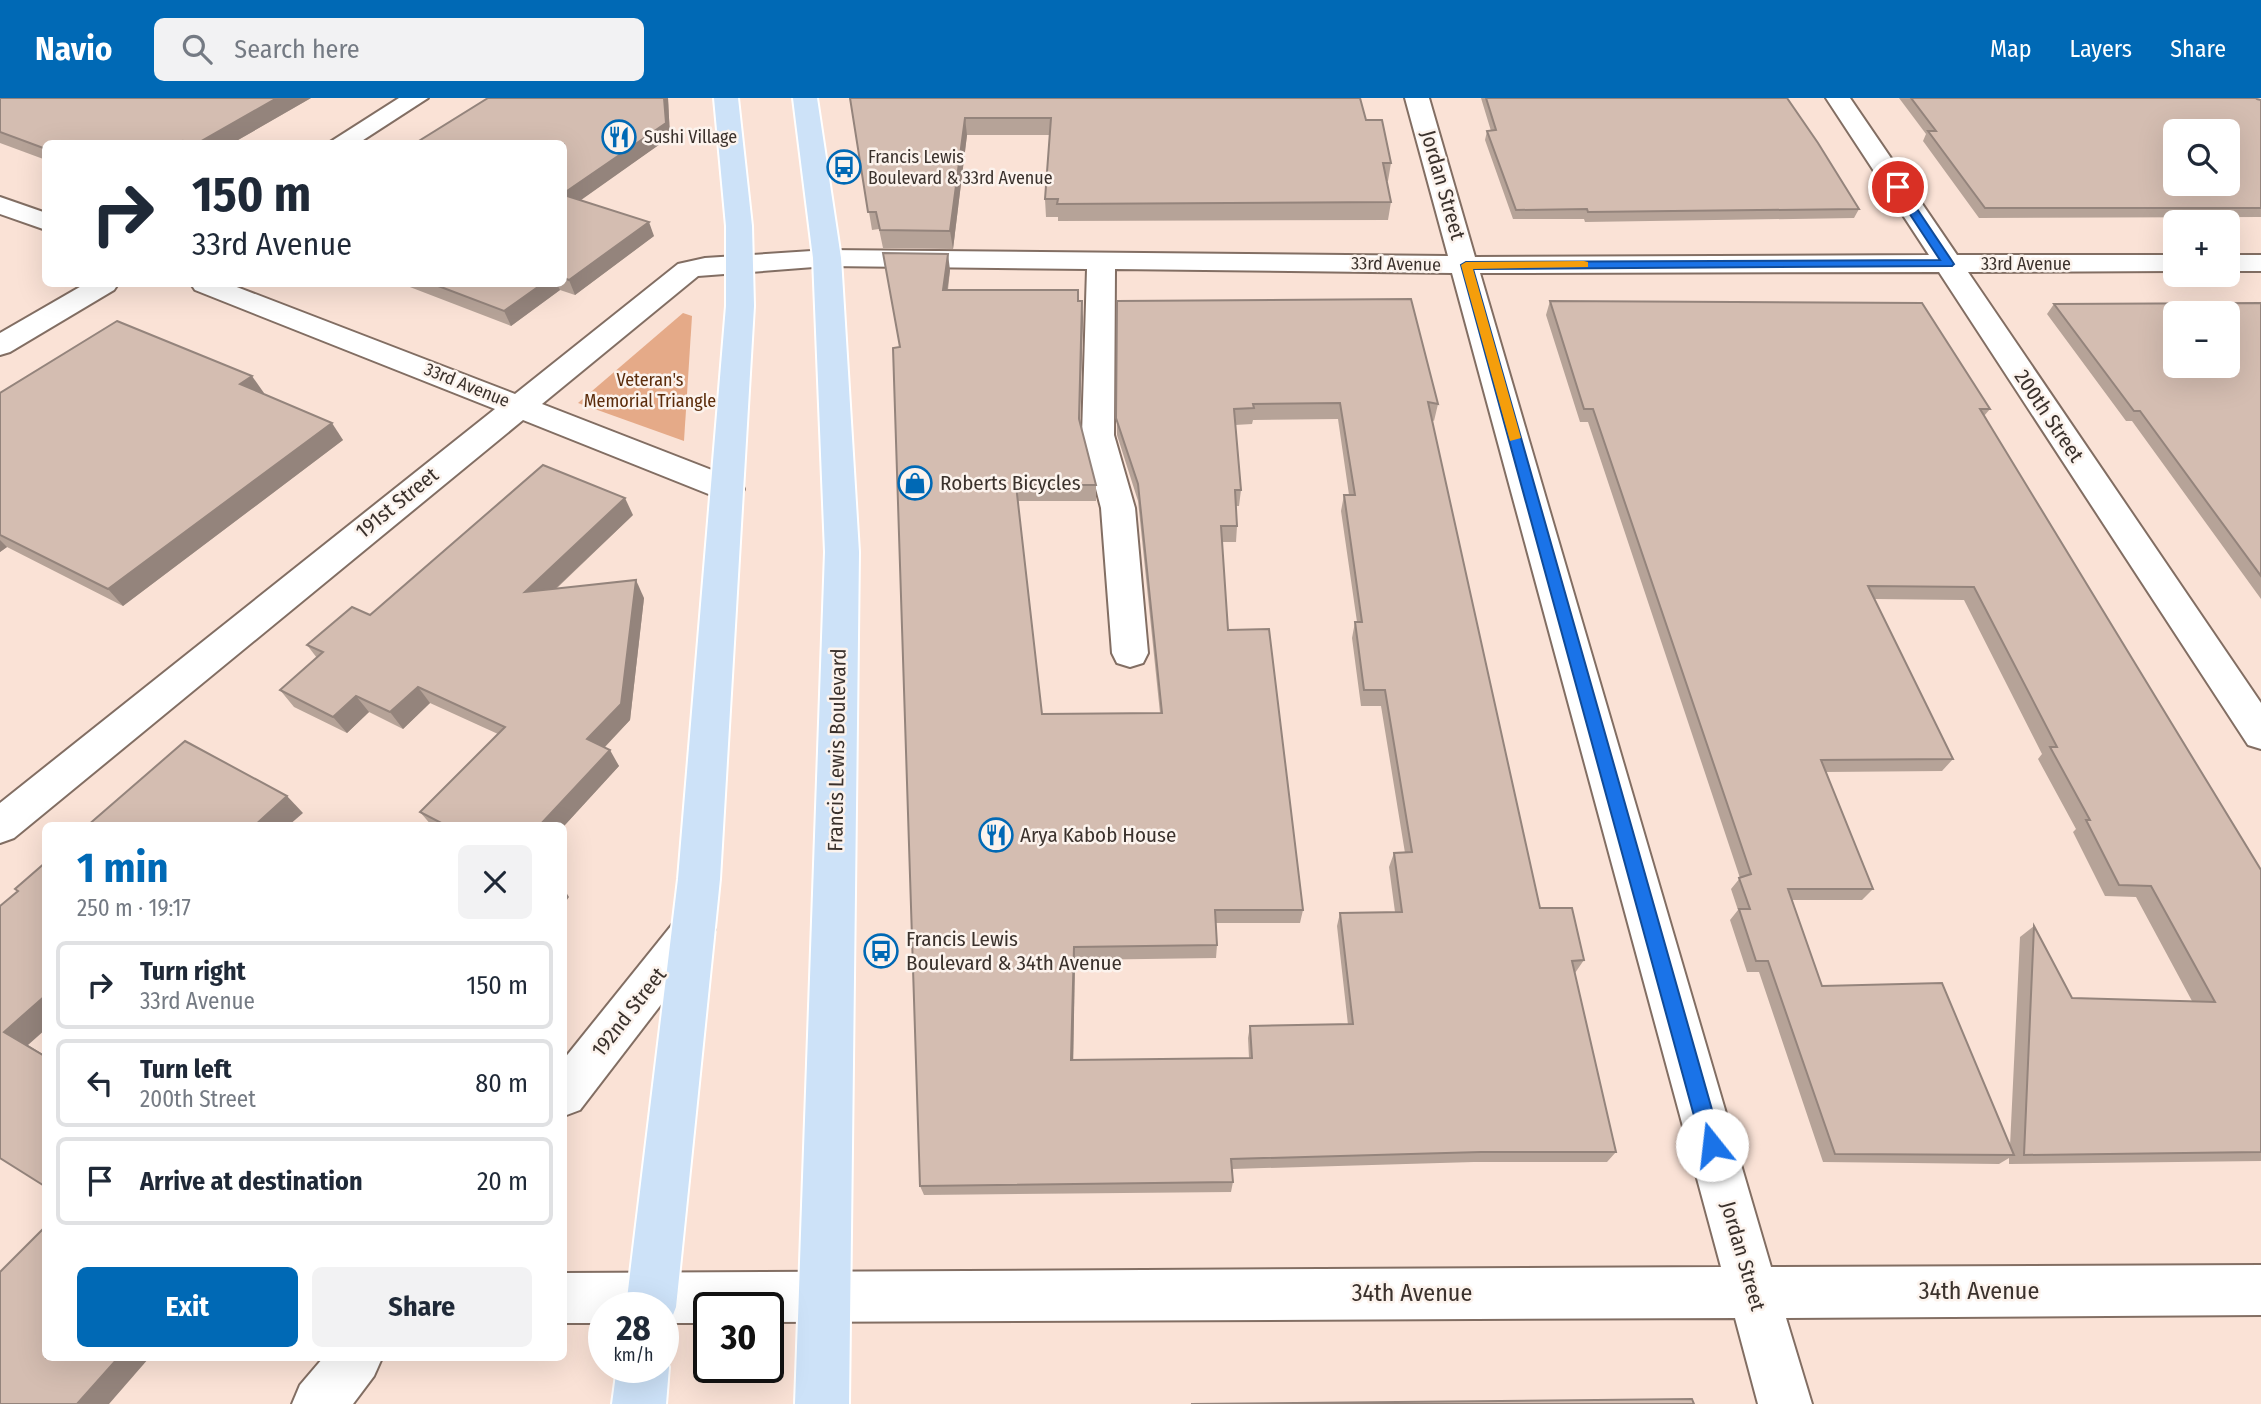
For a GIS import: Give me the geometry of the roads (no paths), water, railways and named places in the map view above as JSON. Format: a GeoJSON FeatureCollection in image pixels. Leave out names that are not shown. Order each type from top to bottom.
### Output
{"type":"FeatureCollection","features":[{"type":"Feature","properties":{"kind":"main road"},"geometry":{"type":"LineString","coordinates":[[653,1292],[694,929],[728,489],[740,263],[739,226],[726,98]]}},
{"type":"Feature","properties":{"kind":"main road","name":"Francis Lewis Boulevard"},"geometry":{"type":"LineString","coordinates":[[805,98],[827,258],[842,552],[822,1404]]}},
{"type":"Feature","properties":{"kind":"main road"},"geometry":{"type":"LineString","coordinates":[[639,1404],[641,1383]]}},
{"type":"Feature","properties":{"kind":"street"},"geometry":{"type":"LineString","coordinates":[[346,140],[416,98]]}},
{"type":"Feature","properties":{"kind":"street","name":"Jordan Street"},"geometry":{"type":"LineString","coordinates":[[1417,98],[1785,1404]]}},
{"type":"Feature","properties":{"kind":"street","name":"200th Street"},"geometry":{"type":"LineString","coordinates":[[1838,98],[2261,734]]}},
{"type":"Feature","properties":{"kind":"street"},"geometry":{"type":"LineString","coordinates":[[0,205],[42,221]]}},
{"type":"Feature","properties":{"kind":"street","name":"191st Street"},"geometry":{"type":"LineString","coordinates":[[0,826],[688,270],[740,263],[827,258]]}},
{"type":"Feature","properties":{"kind":"street","name":"33rd Avenue"},"geometry":{"type":"LineString","coordinates":[[827,258],[1466,265],[2163,263]]}},
{"type":"Feature","properties":{"kind":"street"},"geometry":{"type":"LineString","coordinates":[[1101,261],[1098,435],[1118,508],[1130,653]]}},
{"type":"Feature","properties":{"kind":"street"},"geometry":{"type":"LineString","coordinates":[[2240,263],[2261,263]]}},
{"type":"Feature","properties":{"kind":"street"},"geometry":{"type":"LineString","coordinates":[[0,346],[99,287]]}},
{"type":"Feature","properties":{"kind":"street","name":"33rd Avenue"},"geometry":{"type":"LineString","coordinates":[[213,287],[728,489]]}},
{"type":"Feature","properties":{"kind":"street","name":"192nd Street"},"geometry":{"type":"LineString","coordinates":[[567,1090],[694,929]]}},
{"type":"Feature","properties":{"kind":"street","name":"34th Avenue"},"geometry":{"type":"LineString","coordinates":[[679,1301],[824,1296],[2261,1290]]}},
{"type":"Feature","properties":{"kind":"street","name":"34th Avenue"},"geometry":{"type":"LineString","coordinates":[[567,1298],[588,1299]]}},
{"type":"Feature","properties":{"kind":"street"},"geometry":{"type":"LineString","coordinates":[[319,1404],[354,1361]]}},
{"type":"Feature","properties":{"kind":"place","name":"Sushi Village"},"geometry":{"type":"Point","coordinates":[619,137]}},
{"type":"Feature","properties":{"kind":"place","name":"Francis Lewis Boulevard & 33rd Avenue"},"geometry":{"type":"Point","coordinates":[844,167]}},
{"type":"Feature","properties":{"kind":"place","name":"Roberts Bicycles"},"geometry":{"type":"Point","coordinates":[915,483]}},
{"type":"Feature","properties":{"kind":"place","name":"Arya Kabob House"},"geometry":{"type":"Point","coordinates":[996,835]}},
{"type":"Feature","properties":{"kind":"place","name":"Francis Lewis Boulevard & 34th Avenue"},"geometry":{"type":"Point","coordinates":[881,951]}},
{"type":"Feature","properties":{"kind":"park label","name":"Veteran's Memorial Triangle"},"geometry":{"type":"Point","coordinates":[650,390]}}]}
